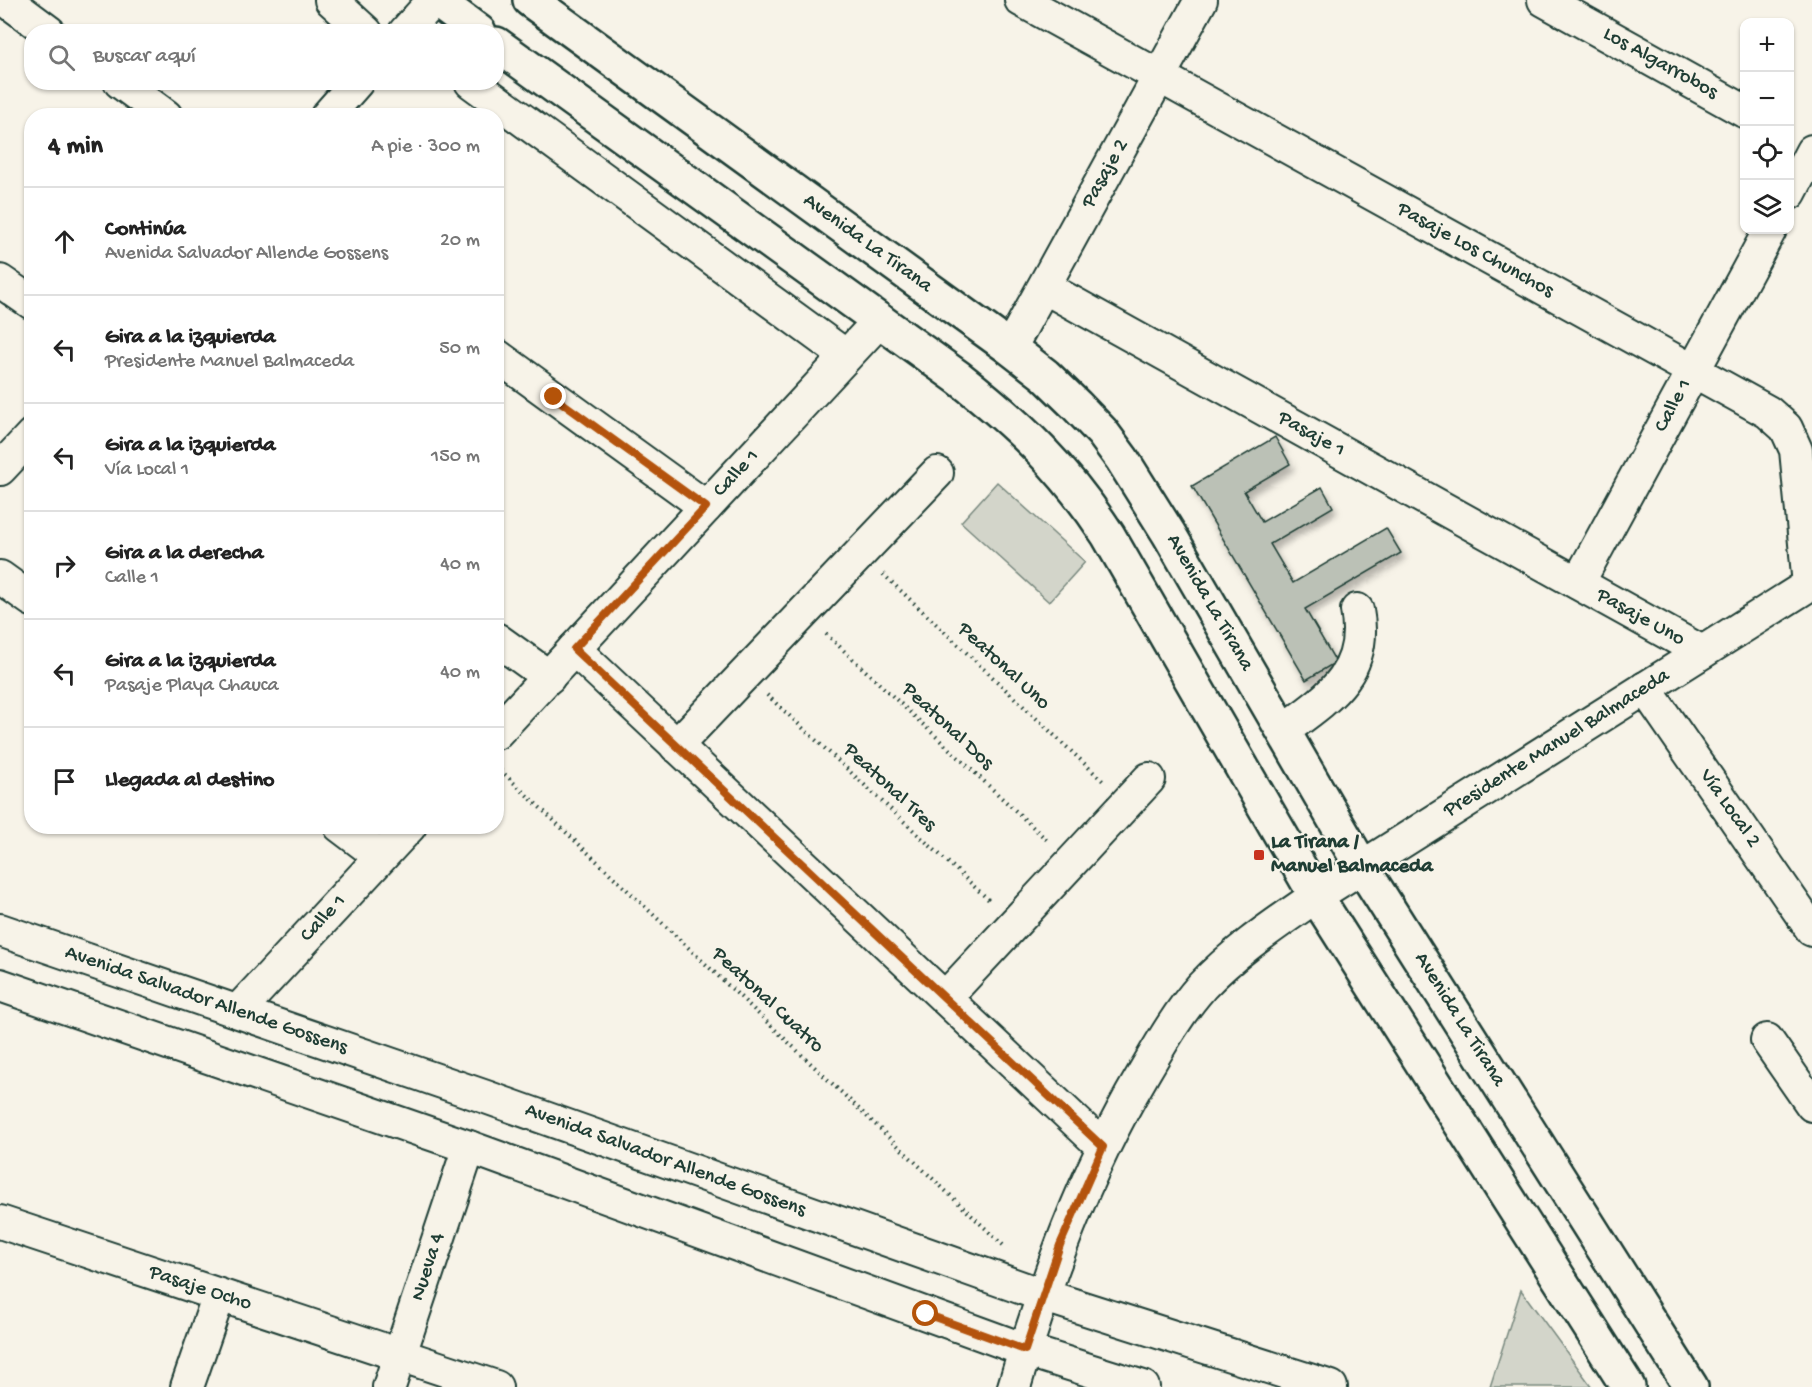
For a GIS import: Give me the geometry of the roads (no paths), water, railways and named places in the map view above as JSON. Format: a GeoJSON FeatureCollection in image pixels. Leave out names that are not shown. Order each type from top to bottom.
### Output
{"type":"FeatureCollection","features":[{"type":"Feature","properties":{"kind":"highway"},"geometry":{"type":"LineString","coordinates":[[435,0],[468,24]]}},
{"type":"Feature","properties":{"kind":"highway","name":"Avenida La Tirana"},"geometry":{"type":"LineString","coordinates":[[530,0],[1010,348],[1045,375],[1102,432],[1170,534],[1362,867],[1691,1387]]}},
{"type":"Feature","properties":{"kind":"highway"},"geometry":{"type":"LineString","coordinates":[[504,50],[959,378],[1018,426],[1065,474],[1086,500],[1108,535],[1316,896],[1628,1387]]}},
{"type":"Feature","properties":{"kind":"street"},"geometry":{"type":"LineString","coordinates":[[6,0],[39,24]]}},
{"type":"Feature","properties":{"kind":"street"},"geometry":{"type":"LineString","coordinates":[[331,0],[357,24]]}},
{"type":"Feature","properties":{"kind":"street"},"geometry":{"type":"LineString","coordinates":[[412,24],[435,0]]}},
{"type":"Feature","properties":{"kind":"street","name":"Pasaje Los Chunchos"},"geometry":{"type":"LineString","coordinates":[[1021,0],[1778,419],[1792,439],[1799,466],[1811,584]]}},
{"type":"Feature","properties":{"kind":"street","name":"Pasaje 2"},"geometry":{"type":"LineString","coordinates":[[1010,348],[1201,0]]}},
{"type":"Feature","properties":{"kind":"street","name":"Los Algarrobos"},"geometry":{"type":"LineString","coordinates":[[1544,0],[1740,109]]}},
{"type":"Feature","properties":{"kind":"street"},"geometry":{"type":"LineString","coordinates":[[131,90],[154,108]]}},
{"type":"Feature","properties":{"kind":"street"},"geometry":{"type":"LineString","coordinates":[[334,108],[350,90]]}},
{"type":"Feature","properties":{"kind":"street"},"geometry":{"type":"LineString","coordinates":[[482,90],[846,356]]}},
{"type":"Feature","properties":{"kind":"street"},"geometry":{"type":"LineString","coordinates":[[1794,139],[1812,150],[1794,185]]}},
{"type":"Feature","properties":{"kind":"street","name":"Calle 1"},"geometry":{"type":"LineString","coordinates":[[1578,583],[1768,234]]}},
{"type":"Feature","properties":{"kind":"street"},"geometry":{"type":"LineString","coordinates":[[0,281],[24,298]]}},
{"type":"Feature","properties":{"kind":"street","name":"Pasaje 1"},"geometry":{"type":"LineString","coordinates":[[1044,287],[1578,583]]}},
{"type":"Feature","properties":{"kind":"street","name":"Calle 1"},"geometry":{"type":"LineString","coordinates":[[504,725],[880,320]]}},
{"type":"Feature","properties":{"kind":"street"},"geometry":{"type":"LineString","coordinates":[[504,361],[706,507]]}},
{"type":"Feature","properties":{"kind":"street"},"geometry":{"type":"LineString","coordinates":[[0,469],[24,444]]}},
{"type":"Feature","properties":{"kind":"street"},"geometry":{"type":"LineString","coordinates":[[676,746],[937,473]]}},
{"type":"Feature","properties":{"kind":"street"},"geometry":{"type":"LineString","coordinates":[[0,577],[24,594]]}},
{"type":"Feature","properties":{"kind":"street","name":"Pasaje Uno"},"geometry":{"type":"LineString","coordinates":[[1578,583],[1702,652]]}},
{"type":"Feature","properties":{"kind":"street","name":"Presidente Manuel Balmaceda"},"geometry":{"type":"LineString","coordinates":[[1014,1387],[1060,1245],[1103,1147],[1155,1054],[1201,987],[1245,945],[1316,896],[1811,584]]}},
{"type":"Feature","properties":{"kind":"street"},"geometry":{"type":"LineString","coordinates":[[1283,731],[1324,701],[1346,675],[1358,654],[1360,628],[1357,610]]}},
{"type":"Feature","properties":{"kind":"street"},"geometry":{"type":"LineString","coordinates":[[504,645],[549,677]]}},
{"type":"Feature","properties":{"kind":"street"},"geometry":{"type":"LineString","coordinates":[[574,649],[1103,1147]]}},
{"type":"Feature","properties":{"kind":"street","name":"Vía Local 2"},"geometry":{"type":"LineString","coordinates":[[1645,688],[1812,930]]}},
{"type":"Feature","properties":{"kind":"street"},"geometry":{"type":"LineString","coordinates":[[945,998],[1149,779]]}},
{"type":"Feature","properties":{"kind":"street"},"geometry":{"type":"LineString","coordinates":[[351,834],[381,857]]}},
{"type":"Feature","properties":{"kind":"street","name":"Calle 1"},"geometry":{"type":"LineString","coordinates":[[238,1011],[403,834]]}},
{"type":"Feature","properties":{"kind":"street","name":"Avenida Salvador Allende Gossens"},"geometry":{"type":"LineString","coordinates":[[0,930],[497,1101],[1042,1295],[1330,1387]]}},
{"type":"Feature","properties":{"kind":"street"},"geometry":{"type":"LineString","coordinates":[[0,985],[469,1147],[1025,1350],[1143,1387]]}},
{"type":"Feature","properties":{"kind":"street"},"geometry":{"type":"LineString","coordinates":[[1767,1040],[1812,1105]]}},
{"type":"Feature","properties":{"kind":"street","name":"Nueva 4"},"geometry":{"type":"LineString","coordinates":[[389,1387],[469,1147]]}},
{"type":"Feature","properties":{"kind":"street","name":"Pasaje Ocho"},"geometry":{"type":"LineString","coordinates":[[0,1222],[496,1387]]}},
{"type":"Feature","properties":{"kind":"street"},"geometry":{"type":"LineString","coordinates":[[187,1387],[219,1295]]}},
{"type":"Feature","properties":{"kind":"place","name":"La Tirana / Manuel Balmaceda"},"geometry":{"type":"Point","coordinates":[1259,855]}}]}
